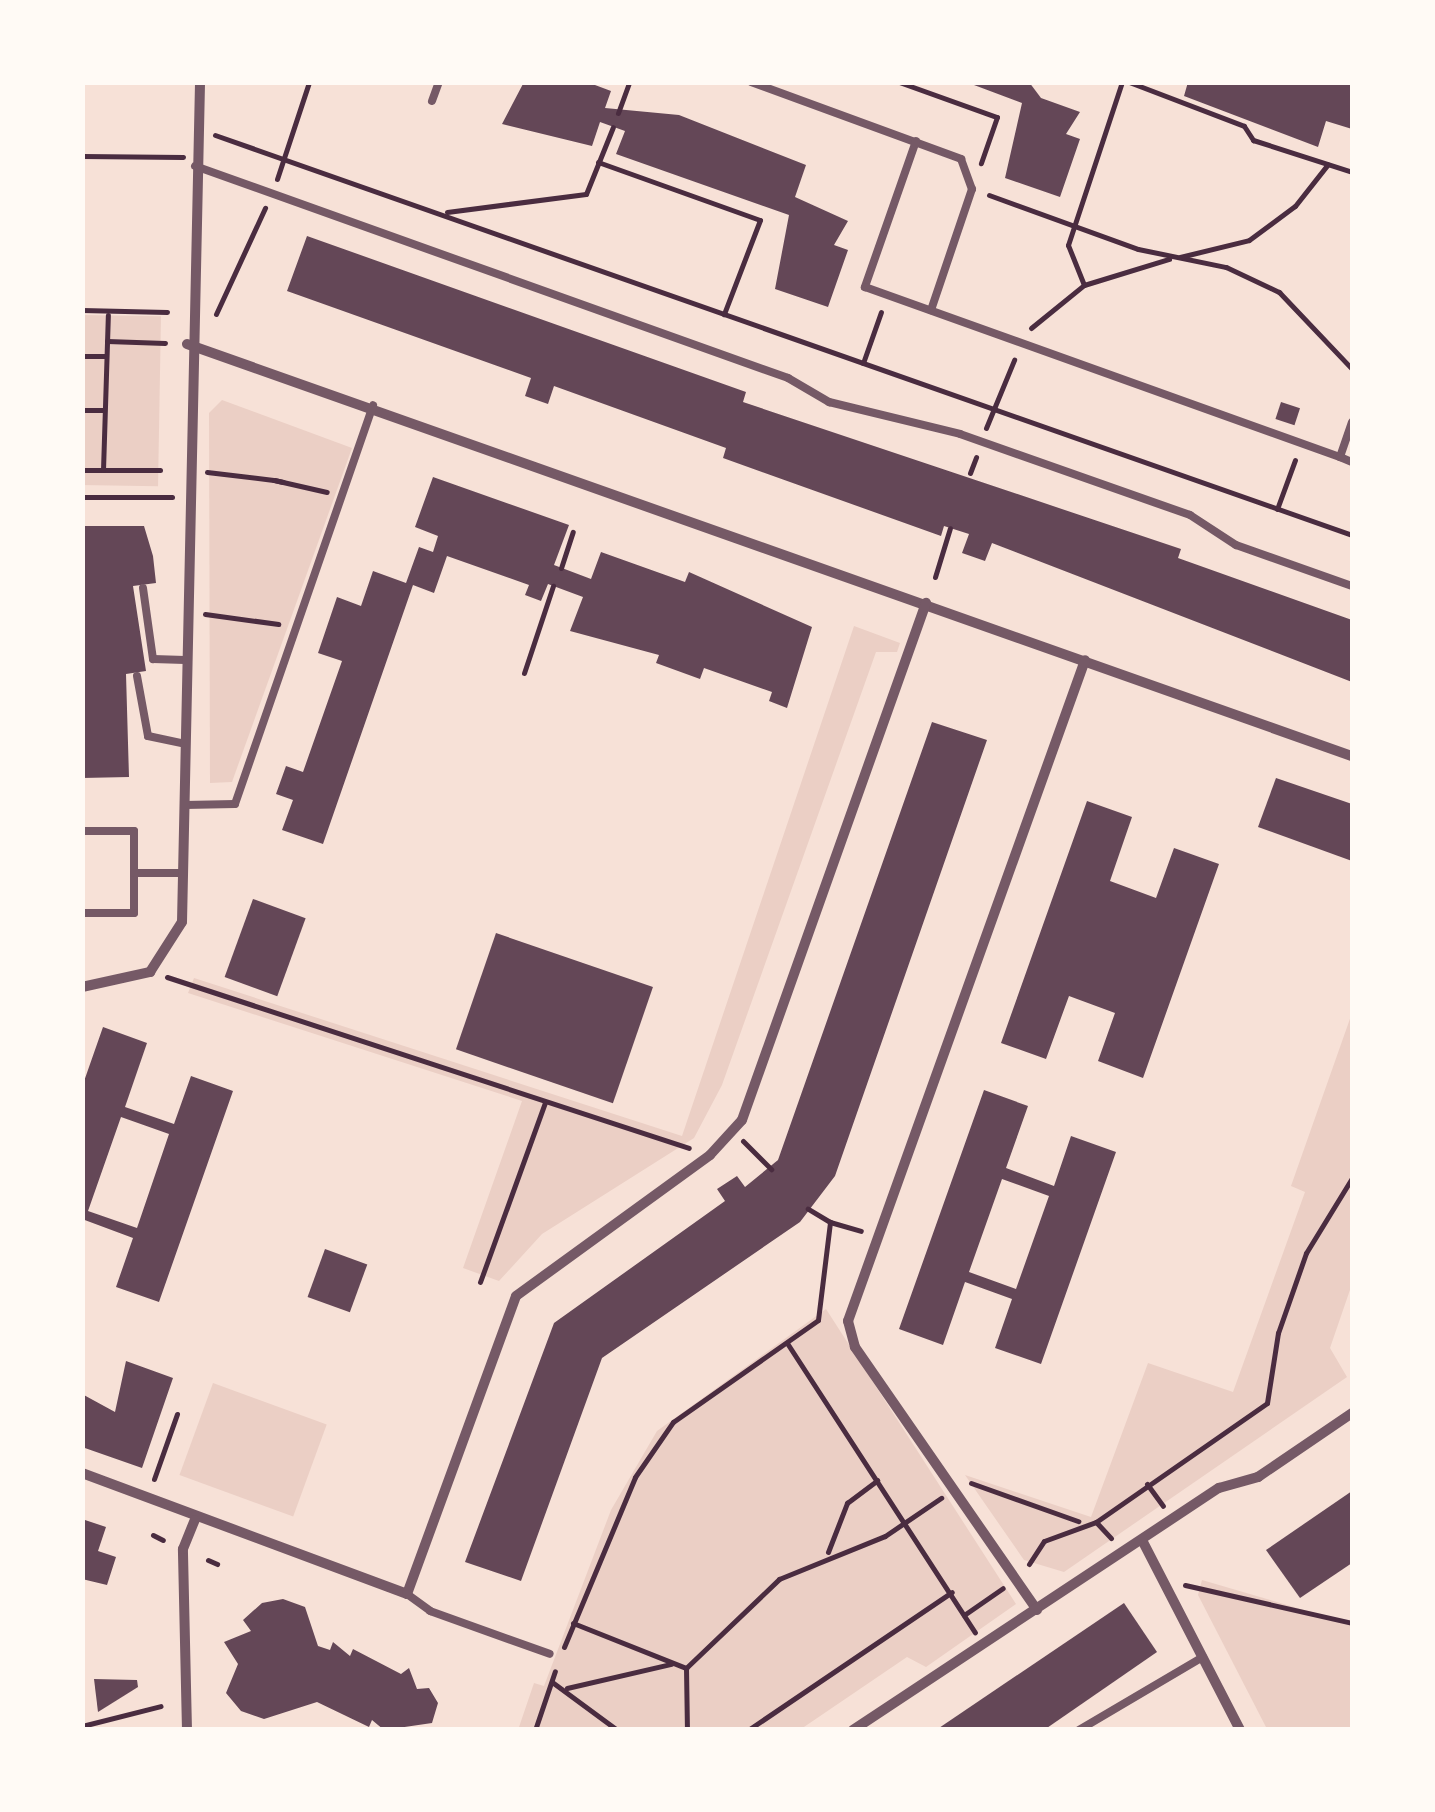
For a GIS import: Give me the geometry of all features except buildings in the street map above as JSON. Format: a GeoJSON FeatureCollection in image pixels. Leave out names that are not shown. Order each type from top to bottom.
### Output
{"type":"FeatureCollection","features":[{"type":"Feature","properties":{"kind":"street"},"geometry":{"type":"LineString","coordinates":[[82,987],[150,972],[182,922],[187,344],[200,82]]}},
{"type":"Feature","properties":{"kind":"street"},"geometry":{"type":"LineString","coordinates":[[187,344],[373,405],[1352,756]]}},
{"type":"Feature","properties":{"kind":"street"},"geometry":{"type":"LineString","coordinates":[[82,1473],[148,1496],[195,1520],[407,1594],[516,1296],[710,1155],[734,1132],[926,603]]}},
{"type":"Feature","properties":{"kind":"street"},"geometry":{"type":"LineString","coordinates":[[1036,1610],[849,1335],[878,1237],[1085,660]]}},
{"type":"Feature","properties":{"kind":"street"},"geometry":{"type":"LineString","coordinates":[[854,1730],[1142,1540],[1352,1413]]}},
{"type":"Feature","properties":{"kind":"street"},"geometry":{"type":"LineString","coordinates":[[188,1730],[183,1549],[195,1520]]}},
{"type":"Feature","properties":{"kind":"street"},"geometry":{"type":"LineString","coordinates":[[1142,1540],[1240,1730]]}},
{"type":"Feature","properties":{"kind":"lane"},"geometry":{"type":"LineString","coordinates":[[432,102],[438,82]]}},
{"type":"Feature","properties":{"kind":"lane"},"geometry":{"type":"LineString","coordinates":[[751,82],[961,159],[972,190],[931,310]]}},
{"type":"Feature","properties":{"kind":"lane"},"geometry":{"type":"LineString","coordinates":[[916,141],[865,287],[1020,346],[1352,462]]}},
{"type":"Feature","properties":{"kind":"lane"},"geometry":{"type":"LineString","coordinates":[[195,162],[788,378],[829,402],[981,442],[1352,586]]}},
{"type":"Feature","properties":{"kind":"lane"},"geometry":{"type":"LineString","coordinates":[[185,804],[235,804],[373,405]]}},
{"type":"Feature","properties":{"kind":"lane"},"geometry":{"type":"LineString","coordinates":[[1340,458],[1352,422]]}},
{"type":"Feature","properties":{"kind":"lane"},"geometry":{"type":"LineString","coordinates":[[143,588],[153,659],[186,660]]}},
{"type":"Feature","properties":{"kind":"lane"},"geometry":{"type":"LineString","coordinates":[[137,676],[148,736],[186,744]]}},
{"type":"Feature","properties":{"kind":"lane"},"geometry":{"type":"LineString","coordinates":[[82,831],[134,831],[134,913],[82,913]]}},
{"type":"Feature","properties":{"kind":"lane"},"geometry":{"type":"LineString","coordinates":[[134,872],[185,873]]}},
{"type":"Feature","properties":{"kind":"lane"},"geometry":{"type":"LineString","coordinates":[[407,1594],[430,1611],[550,1654]]}},
{"type":"Feature","properties":{"kind":"lane"},"geometry":{"type":"LineString","coordinates":[[1079,1730],[1202,1657]]}},
{"type":"Feature","properties":{"kind":"path"},"geometry":{"type":"LineString","coordinates":[[618,113],[629,82]]}},
{"type":"Feature","properties":{"kind":"path"},"geometry":{"type":"LineString","coordinates":[[899,82],[997,117],[972,190],[1176,258],[1226,266],[1279,292],[1352,369]]}},
{"type":"Feature","properties":{"kind":"path"},"geometry":{"type":"LineString","coordinates":[[1084,285],[1068,245],[1126,82],[1148,86],[1352,172]]}},
{"type":"Feature","properties":{"kind":"path"},"geometry":{"type":"LineString","coordinates":[[442,213],[586,194],[613,127]]}},
{"type":"Feature","properties":{"kind":"path"},"geometry":{"type":"LineString","coordinates":[[197,134],[225,136],[1352,535]]}},
{"type":"Feature","properties":{"kind":"path"},"geometry":{"type":"LineString","coordinates":[[82,156],[195,162]]}},
{"type":"Feature","properties":{"kind":"path"},"geometry":{"type":"LineString","coordinates":[[598,162],[760,220],[724,314]]}},
{"type":"Feature","properties":{"kind":"path"},"geometry":{"type":"LineString","coordinates":[[970,474],[1020,346],[1040,314],[1084,285],[1249,240],[1295,206],[1328,164]]}},
{"type":"Feature","properties":{"kind":"path"},"geometry":{"type":"LineString","coordinates":[[863,364],[887,295]]}},
{"type":"Feature","properties":{"kind":"path"},"geometry":{"type":"LineString","coordinates":[[82,310],[166,312]]}},
{"type":"Feature","properties":{"kind":"path"},"geometry":{"type":"LineString","coordinates":[[104,470],[108,315]]}},
{"type":"Feature","properties":{"kind":"path"},"geometry":{"type":"LineString","coordinates":[[106,342],[166,343]]}},
{"type":"Feature","properties":{"kind":"path"},"geometry":{"type":"LineString","coordinates":[[82,356],[106,356]]}},
{"type":"Feature","properties":{"kind":"path"},"geometry":{"type":"LineString","coordinates":[[82,410],[105,410]]}},
{"type":"Feature","properties":{"kind":"path"},"geometry":{"type":"LineString","coordinates":[[1277,509],[1301,444]]}},
{"type":"Feature","properties":{"kind":"path"},"geometry":{"type":"LineString","coordinates":[[82,470],[160,470]]}},
{"type":"Feature","properties":{"kind":"path"},"geometry":{"type":"LineString","coordinates":[[186,470],[274,480],[341,496]]}},
{"type":"Feature","properties":{"kind":"path"},"geometry":{"type":"LineString","coordinates":[[82,497],[185,496]]}},
{"type":"Feature","properties":{"kind":"path"},"geometry":{"type":"LineString","coordinates":[[935,577],[950,528]]}},
{"type":"Feature","properties":{"kind":"path"},"geometry":{"type":"LineString","coordinates":[[561,568],[573,532]]}},
{"type":"Feature","properties":{"kind":"path"},"geometry":{"type":"LineString","coordinates":[[524,673],[553,586]]}},
{"type":"Feature","properties":{"kind":"path"},"geometry":{"type":"LineString","coordinates":[[185,614],[296,628]]}},
{"type":"Feature","properties":{"kind":"path"},"geometry":{"type":"LineString","coordinates":[[150,972],[710,1155]]}},
{"type":"Feature","properties":{"kind":"path"},"geometry":{"type":"LineString","coordinates":[[480,1282],[545,1101]]}},
{"type":"Feature","properties":{"kind":"path"},"geometry":{"type":"LineString","coordinates":[[734,1132],[771,1169]]}},
{"type":"Feature","properties":{"kind":"path"},"geometry":{"type":"LineString","coordinates":[[687,1730],[686,1668],[780,1579],[828,1552],[906,1523],[965,1481],[1080,1522],[1096,1522],[1267,1403],[1278,1333],[1306,1254],[1352,1178]]}},
{"type":"Feature","properties":{"kind":"path"},"geometry":{"type":"LineString","coordinates":[[808,1208],[830,1222],[878,1237]]}},
{"type":"Feature","properties":{"kind":"path"},"geometry":{"type":"LineString","coordinates":[[535,1730],[573,1623],[636,1477],[674,1422],[818,1320],[830,1222]]}},
{"type":"Feature","properties":{"kind":"path"},"geometry":{"type":"LineString","coordinates":[[787,1343],[963,1612],[1015,1580],[1044,1541],[1080,1522]]}},
{"type":"Feature","properties":{"kind":"path"},"geometry":{"type":"LineString","coordinates":[[148,1496],[177,1414]]}},
{"type":"Feature","properties":{"kind":"path"},"geometry":{"type":"LineString","coordinates":[[828,1552],[847,1503],[878,1480]]}},
{"type":"Feature","properties":{"kind":"path"},"geometry":{"type":"LineString","coordinates":[[153,1535],[163,1540]]}},
{"type":"Feature","properties":{"kind":"path"},"geometry":{"type":"LineString","coordinates":[[208,1560],[217,1564]]}},
{"type":"Feature","properties":{"kind":"path"},"geometry":{"type":"LineString","coordinates":[[1165,1581],[1352,1622]]}},
{"type":"Feature","properties":{"kind":"path"},"geometry":{"type":"LineString","coordinates":[[748,1730],[953,1592]]}},
{"type":"Feature","properties":{"kind":"path"},"geometry":{"type":"LineString","coordinates":[[573,1623],[686,1668]]}},
{"type":"Feature","properties":{"kind":"path"},"geometry":{"type":"LineString","coordinates":[[567,1688],[674,1664]]}},
{"type":"Feature","properties":{"kind":"path"},"geometry":{"type":"LineString","coordinates":[[551,1682],[567,1688],[618,1730]]}},
{"type":"Feature","properties":{"kind":"path"},"geometry":{"type":"LineString","coordinates":[[82,1726],[162,1706]]}},
{"type":"Feature","properties":{"kind":"shaded area"},"geometry":{"type":"Polygon","coordinates":[[[83,315],[161,316],[158,486],[82,485],[83,315]]]}},
{"type":"Feature","properties":{"kind":"shaded area"},"geometry":{"type":"Polygon","coordinates":[[[222,400],[352,448],[232,782],[210,783],[209,413],[222,400]]]}},
{"type":"Feature","properties":{"kind":"shaded area"},"geometry":{"type":"Polygon","coordinates":[[[854,626],[900,643],[897,652],[876,652],[722,1085],[694,1138],[542,1234],[499,1281],[463,1268],[522,1101],[188,993],[194,978],[682,1136],[854,626]]]}},
{"type":"Feature","properties":{"kind":"shaded area"},"geometry":{"type":"Polygon","coordinates":[[[1352,1013],[1352,1284],[1330,1348],[1347,1377],[1064,1572],[1024,1560],[965,1475],[1091,1517],[1148,1363],[1233,1392],[1305,1192],[1291,1186],[1352,1013]]]}},
{"type":"Feature","properties":{"kind":"shaded area"},"geometry":{"type":"Polygon","coordinates":[[[826,1309],[1016,1604],[926,1667],[907,1657],[801,1729],[518,1730],[534,1683],[544,1686],[611,1510],[657,1431],[826,1309]]]}},
{"type":"Feature","properties":{"kind":"shaded area"},"geometry":{"type":"Polygon","coordinates":[[[213,1383],[327,1424],[293,1516],[179,1475],[213,1383]]]}},
{"type":"Feature","properties":{"kind":"shaded area"},"geometry":{"type":"Polygon","coordinates":[[[1202,1580],[1352,1624],[1352,1729],[1267,1729],[1198,1595],[1202,1580]]]}}]}
